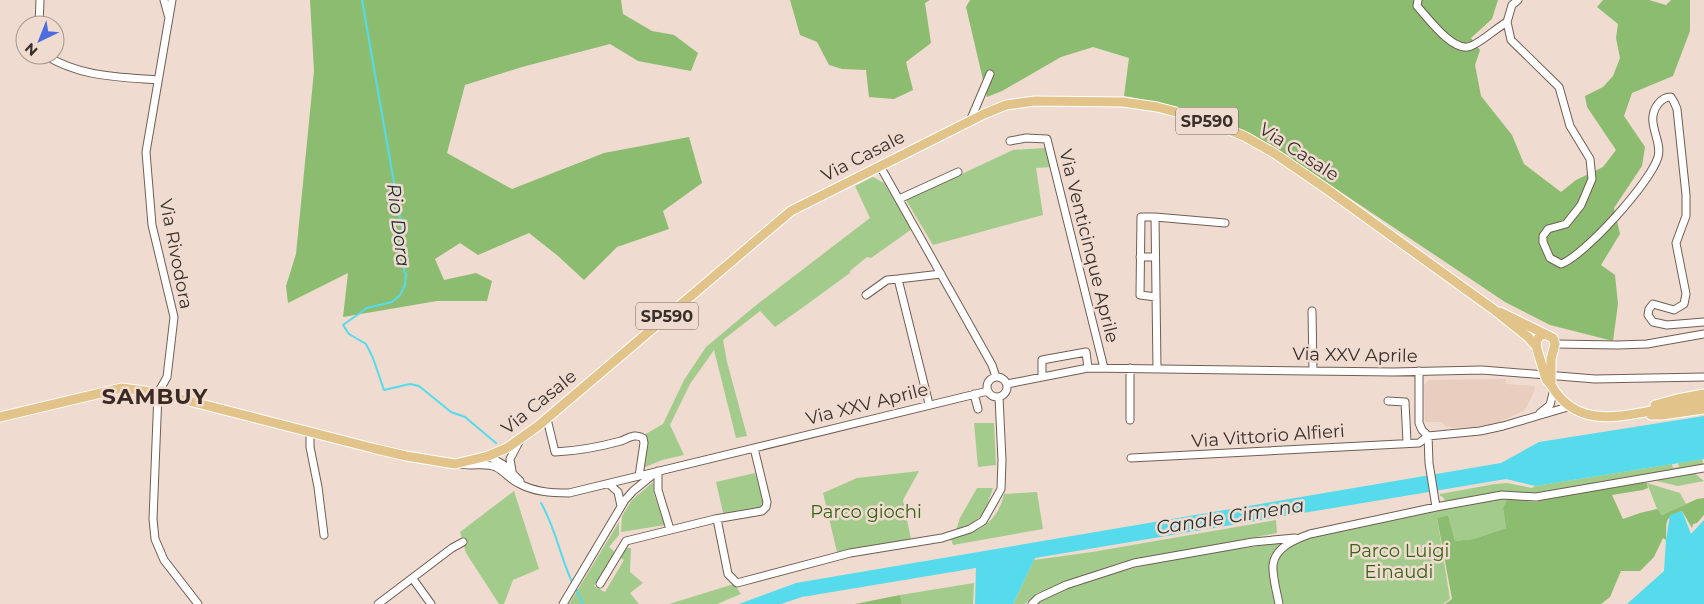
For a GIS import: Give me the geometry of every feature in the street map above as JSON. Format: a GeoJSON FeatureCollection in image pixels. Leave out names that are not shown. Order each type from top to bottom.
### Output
{"type":"FeatureCollection","features":[{"type":"Feature","properties":{"kind":"main road","name":"Via Casale"},"geometry":{"type":"LineString","coordinates":[[0,417],[122,388],[158,393],[406,456],[455,464],[488,456],[520,440],[791,211],[970,121],[1006,105],[1035,101],[1123,102],[1157,106],[1199,118],[1244,136],[1274,153],[1328,190],[1493,309]]}},
{"type":"Feature","properties":{"kind":"main road","name":"SP590"},"geometry":{"type":"LineString","coordinates":[[1493,309],[1551,336],[1553,351]]}},
{"type":"Feature","properties":{"kind":"main road","name":"SP590"},"geometry":{"type":"LineString","coordinates":[[1493,309],[1528,337],[1537,348]]}},
{"type":"Feature","properties":{"kind":"main road"},"geometry":{"type":"LineString","coordinates":[[1544,334],[1537,340],[1537,348],[1546,379],[1570,406],[1584,413],[1601,417],[1662,415],[1704,409]]}},
{"type":"Feature","properties":{"kind":"main road"},"geometry":{"type":"LineString","coordinates":[[1537,348],[1545,354],[1553,351],[1553,387]]}},
{"type":"Feature","properties":{"kind":"main road"},"geometry":{"type":"LineString","coordinates":[[1629,415],[1658,404],[1704,394]]}},
{"type":"Feature","properties":{"kind":"main road"},"geometry":{"type":"LineString","coordinates":[[1629,415],[1704,401]]}},
{"type":"Feature","properties":{"kind":"street"},"geometry":{"type":"LineString","coordinates":[[39,15],[40,0]]}},
{"type":"Feature","properties":{"kind":"street"},"geometry":{"type":"LineString","coordinates":[[164,0],[169,18]]}},
{"type":"Feature","properties":{"kind":"street","name":"Via Rivodora"},"geometry":{"type":"LineString","coordinates":[[172,0],[146,152],[152,225],[174,317],[166,377],[158,393],[153,518],[155,539],[164,560],[198,604]]}},
{"type":"Feature","properties":{"kind":"street"},"geometry":{"type":"LineString","coordinates":[[1418,0],[1417,6],[1454,45],[1463,48],[1470,46],[1507,22]]}},
{"type":"Feature","properties":{"kind":"street"},"geometry":{"type":"LineString","coordinates":[[1518,0],[1512,5],[1507,22],[1511,40],[1559,87],[1570,126],[1590,158],[1592,179],[1582,205],[1566,224],[1548,230],[1543,236],[1543,242],[1550,258],[1561,264],[1571,259],[1641,189],[1651,174],[1659,156],[1658,144],[1653,130],[1655,109],[1666,98],[1671,98],[1674,102],[1686,195],[1686,216],[1676,243],[1686,294],[1684,304],[1678,309],[1669,309],[1653,304],[1648,314],[1653,322],[1667,325],[1704,322]]}},
{"type":"Feature","properties":{"kind":"street"},"geometry":{"type":"LineString","coordinates":[[60,65],[111,77],[158,80]]}},
{"type":"Feature","properties":{"kind":"street"},"geometry":{"type":"LineString","coordinates":[[970,121],[990,74]]}},
{"type":"Feature","properties":{"kind":"street","name":"Via Venticinque Aprile"},"geometry":{"type":"LineString","coordinates":[[1010,141],[1026,138],[1047,139],[1104,368]]}},
{"type":"Feature","properties":{"kind":"street"},"geometry":{"type":"LineString","coordinates":[[880,166],[992,365],[996,377]]}},
{"type":"Feature","properties":{"kind":"street"},"geometry":{"type":"LineString","coordinates":[[899,199],[958,172]]}},
{"type":"Feature","properties":{"kind":"street"},"geometry":{"type":"LineString","coordinates":[[1156,297],[1140,295],[1141,217],[1225,223]]}},
{"type":"Feature","properties":{"kind":"street"},"geometry":{"type":"LineString","coordinates":[[1155,217],[1157,368]]}},
{"type":"Feature","properties":{"kind":"street"},"geometry":{"type":"LineString","coordinates":[[1140,257],[1155,257]]}},
{"type":"Feature","properties":{"kind":"street"},"geometry":{"type":"LineString","coordinates":[[866,295],[874,286],[887,280],[941,274]]}},
{"type":"Feature","properties":{"kind":"street"},"geometry":{"type":"LineString","coordinates":[[898,280],[928,404]]}},
{"type":"Feature","properties":{"kind":"street"},"geometry":{"type":"LineString","coordinates":[[1312,311],[1313,370]]}},
{"type":"Feature","properties":{"kind":"street"},"geometry":{"type":"LineString","coordinates":[[1553,351],[1647,344],[1704,334]]}},
{"type":"Feature","properties":{"kind":"street","name":"Via Venticinque Aprile"},"geometry":{"type":"LineString","coordinates":[[1042,377],[1042,360],[1051,358],[1086,352],[1088,368]]}},
{"type":"Feature","properties":{"kind":"street","name":"Via XXV Aprile"},"geometry":{"type":"LineString","coordinates":[[1007,384],[1088,368],[1482,370],[1595,379],[1704,378]]}},
{"type":"Feature","properties":{"kind":"street"},"geometry":{"type":"LineString","coordinates":[[1130,368],[1130,420]]}},
{"type":"Feature","properties":{"kind":"street"},"geometry":{"type":"LineString","coordinates":[[1419,371],[1419,423],[1422,430],[1428,436],[1430,470],[1436,507]]}},
{"type":"Feature","properties":{"kind":"street"},"geometry":{"type":"LineString","coordinates":[[996,377],[1004,380],[1007,384],[1006,391],[999,397]]}},
{"type":"Feature","properties":{"kind":"street"},"geometry":{"type":"LineString","coordinates":[[996,377],[988,382],[988,391],[991,395],[999,397]]}},
{"type":"Feature","properties":{"kind":"street","name":"Via Vittorio Alfieri"},"geometry":{"type":"LineString","coordinates":[[1535,416],[1550,405],[1553,387]]}},
{"type":"Feature","properties":{"kind":"street","name":"Via XXV Aprile"},"geometry":{"type":"LineString","coordinates":[[455,464],[467,466],[480,464],[496,467],[525,486],[538,491],[569,493],[928,404],[988,391]]}},
{"type":"Feature","properties":{"kind":"street"},"geometry":{"type":"LineString","coordinates":[[974,394],[978,409]]}},
{"type":"Feature","properties":{"kind":"street"},"geometry":{"type":"LineString","coordinates":[[717,519],[728,574],[737,583],[850,553],[942,538],[970,529],[983,521],[1001,489],[1002,460],[999,397]]}},
{"type":"Feature","properties":{"kind":"street"},"geometry":{"type":"LineString","coordinates":[[1388,402],[1405,402],[1407,442]]}},
{"type":"Feature","properties":{"kind":"street","name":"Via Vittorio Alfieri"},"geometry":{"type":"LineString","coordinates":[[1131,458],[1407,442],[1419,443],[1428,436],[1503,426],[1570,406]]}},
{"type":"Feature","properties":{"kind":"street"},"geometry":{"type":"LineString","coordinates":[[546,418],[555,452],[577,450],[639,435],[643,438],[644,443],[639,476]]}},
{"type":"Feature","properties":{"kind":"street"},"geometry":{"type":"LineString","coordinates":[[310,432],[310,448],[318,487],[324,535]]}},
{"type":"Feature","properties":{"kind":"street"},"geometry":{"type":"LineString","coordinates":[[512,472],[510,459],[520,440]]}},
{"type":"Feature","properties":{"kind":"street"},"geometry":{"type":"LineString","coordinates":[[547,453],[553,445]]}},
{"type":"Feature","properties":{"kind":"street"},"geometry":{"type":"LineString","coordinates":[[600,584],[626,541],[717,519],[762,511],[766,507],[767,502],[754,448]]}},
{"type":"Feature","properties":{"kind":"street"},"geometry":{"type":"LineString","coordinates":[[488,456],[512,472],[525,486]]}},
{"type":"Feature","properties":{"kind":"street"},"geometry":{"type":"LineString","coordinates":[[1032,604],[1038,598],[1066,585],[1134,563],[1253,542],[1298,538],[1436,507],[1502,495],[1536,497],[1704,468]]}},
{"type":"Feature","properties":{"kind":"street"},"geometry":{"type":"LineString","coordinates":[[658,471],[658,490],[669,526]]}},
{"type":"Feature","properties":{"kind":"street","name":"Via XXV Aprile"},"geometry":{"type":"LineString","coordinates":[[563,603],[621,506],[634,491],[658,471]]}},
{"type":"Feature","properties":{"kind":"street"},"geometry":{"type":"LineString","coordinates":[[609,484],[618,492],[621,506]]}},
{"type":"Feature","properties":{"kind":"street"},"geometry":{"type":"LineString","coordinates":[[1279,604],[1273,564],[1281,548],[1298,538]]}},
{"type":"Feature","properties":{"kind":"street"},"geometry":{"type":"LineString","coordinates":[[378,604],[452,548],[463,542]]}},
{"type":"Feature","properties":{"kind":"street"},"geometry":{"type":"LineString","coordinates":[[413,578],[432,604]]}},
{"type":"Feature","properties":{"kind":"shaded area"},"geometry":{"type":"Polygon","coordinates":[[[1506,379],[1506,384],[1535,386],[1525,410],[1500,422],[1474,427],[1451,428],[1450,426],[1446,427],[1442,422],[1425,422],[1424,385],[1429,380],[1506,379]]]}},
{"type":"Feature","properties":{"kind":"green space"},"geometry":{"type":"Polygon","coordinates":[[[310,0],[621,0],[623,14],[652,31],[674,35],[698,53],[691,71],[638,61],[610,44],[522,67],[465,85],[447,153],[512,189],[604,153],[689,137],[702,183],[663,211],[669,229],[617,247],[584,280],[529,233],[478,255],[460,243],[435,259],[444,280],[476,273],[492,281],[487,301],[437,301],[343,317],[348,273],[288,303],[286,286],[296,254],[314,71],[310,0]]]}},
{"type":"Feature","properties":{"kind":"green space"},"geometry":{"type":"Polygon","coordinates":[[[790,0],[930,0],[925,3],[931,43],[906,62],[913,90],[894,99],[869,97],[866,70],[842,69],[829,65],[817,42],[800,35],[790,0]]]}},
{"type":"Feature","properties":{"kind":"green space"},"geometry":{"type":"Polygon","coordinates":[[[970,0],[1498,0],[1492,19],[1471,38],[1480,50],[1475,65],[1481,96],[1512,135],[1524,164],[1561,192],[1576,180],[1603,167],[1616,150],[1587,107],[1585,96],[1603,87],[1613,76],[1620,58],[1616,38],[1618,24],[1597,7],[1603,0],[1649,0],[1666,5],[1671,0],[1690,0],[1690,31],[1673,76],[1632,93],[1624,116],[1645,147],[1642,166],[1614,208],[1620,234],[1601,265],[1615,275],[1618,304],[1613,341],[1550,325],[1505,302],[1284,154],[1254,137],[1222,122],[1191,111],[1124,96],[1129,58],[1093,47],[1061,57],[1002,91],[987,97],[966,7],[970,0]]]}},
{"type":"Feature","properties":{"kind":"green space"},"geometry":{"type":"Polygon","coordinates":[[[1045,148],[1052,167],[1036,168],[1043,215],[933,245],[906,200],[1013,150],[1045,148]]]}},
{"type":"Feature","properties":{"kind":"green space"},"geometry":{"type":"Polygon","coordinates":[[[873,177],[884,183],[912,229],[871,258],[867,257],[850,273],[775,327],[760,311],[723,340],[747,436],[736,438],[714,350],[690,384],[670,425],[684,455],[662,460],[643,468],[644,435],[663,424],[684,380],[706,347],[755,306],[870,218],[855,186],[873,177]]]}},
{"type":"Feature","properties":{"kind":"green space"},"geometry":{"type":"Polygon","coordinates":[[[974,423],[994,423],[996,465],[978,467],[974,423]]]}},
{"type":"Feature","properties":{"kind":"green space"},"geometry":{"type":"Polygon","coordinates":[[[1702,459],[1704,466],[1548,494],[1501,494],[1445,501],[1440,496],[1440,494],[1495,484],[1507,483],[1532,488],[1672,464],[1673,468],[1679,467],[1678,463],[1702,459]]]}},
{"type":"Feature","properties":{"kind":"green space","name":"Parco giochi"},"geometry":{"type":"Polygon","coordinates":[[[919,471],[903,500],[911,539],[837,552],[823,493],[857,478],[919,471]]]}},
{"type":"Feature","properties":{"kind":"green space"},"geometry":{"type":"Polygon","coordinates":[[[1693,472],[1704,481],[1678,486],[1648,479],[1693,472]]]}},
{"type":"Feature","properties":{"kind":"green space"},"geometry":{"type":"Polygon","coordinates":[[[755,473],[763,502],[759,509],[724,517],[716,482],[755,473]]]}},
{"type":"Feature","properties":{"kind":"green space"},"geometry":{"type":"Polygon","coordinates":[[[1632,481],[1647,483],[1648,488],[1612,495],[1623,519],[1657,509],[1662,515],[1697,499],[1704,498],[1704,515],[1697,523],[1693,524],[1692,528],[1682,511],[1669,518],[1666,524],[1666,540],[1663,538],[1654,557],[1640,571],[1621,571],[1610,597],[1601,604],[1445,604],[1452,599],[1437,518],[1448,515],[1455,541],[1473,539],[1506,528],[1503,508],[1507,499],[1537,502],[1543,498],[1632,481]]]}},
{"type":"Feature","properties":{"kind":"green space"},"geometry":{"type":"Polygon","coordinates":[[[653,482],[654,494],[665,525],[621,532],[622,516],[632,500],[653,482]]]}},
{"type":"Feature","properties":{"kind":"green space"},"geometry":{"type":"Polygon","coordinates":[[[1647,483],[1680,493],[1686,504],[1662,515],[1657,509],[1647,483]]]}},
{"type":"Feature","properties":{"kind":"green space"},"geometry":{"type":"Polygon","coordinates":[[[977,488],[993,488],[985,510],[977,520],[956,530],[960,518],[977,488]]]}},
{"type":"Feature","properties":{"kind":"green space"},"geometry":{"type":"Polygon","coordinates":[[[514,491],[539,569],[513,580],[504,604],[499,604],[466,553],[460,532],[514,491]]]}},
{"type":"Feature","properties":{"kind":"green space"},"geometry":{"type":"Polygon","coordinates":[[[1037,492],[1043,529],[953,545],[951,539],[978,530],[991,520],[997,513],[1004,494],[1037,492]]]}},
{"type":"Feature","properties":{"kind":"green space","name":"Parco Luigi Einaudi"},"geometry":{"type":"Polygon","coordinates":[[[1507,499],[1503,508],[1506,528],[1473,539],[1455,541],[1448,515],[1437,518],[1450,599],[1443,604],[1035,604],[1048,595],[1071,586],[1145,565],[1197,555],[1301,540],[1422,513],[1507,499]]]}},
{"type":"Feature","properties":{"kind":"green space"},"geometry":{"type":"Polygon","coordinates":[[[1276,520],[1277,533],[1119,563],[1037,593],[1025,604],[1013,604],[1034,560],[1092,552],[1276,520]]]}},
{"type":"Feature","properties":{"kind":"green space"},"geometry":{"type":"Polygon","coordinates":[[[619,522],[619,535],[609,547],[615,554],[594,586],[605,592],[624,560],[619,557],[626,548],[631,548],[630,572],[643,583],[630,593],[639,604],[569,604],[619,522]]]}},
{"type":"Feature","properties":{"kind":"green space"},"geometry":{"type":"Polygon","coordinates":[[[974,583],[973,604],[902,604],[900,595],[974,583]]]}},
{"type":"Feature","properties":{"kind":"green space"},"geometry":{"type":"Polygon","coordinates":[[[734,584],[741,594],[717,604],[669,604],[734,584]]]}},
{"type":"Feature","properties":{"kind":"green space"},"geometry":{"type":"Polygon","coordinates":[[[900,595],[902,604],[855,604],[900,595]]]}},
{"type":"Feature","properties":{"kind":"water","name":"Canale Cimena"},"geometry":{"type":"Polygon","coordinates":[[[1704,416],[1704,459],[1535,486],[1506,479],[1035,558],[1013,604],[975,604],[976,568],[802,597],[781,604],[739,604],[796,583],[1501,463],[1539,442],[1704,416]]]}},
{"type":"Feature","properties":{"kind":"water"},"geometry":{"type":"Polygon","coordinates":[[[1682,511],[1691,534],[1704,520],[1704,604],[1627,604],[1664,571],[1670,515],[1682,511]]]}},
{"type":"Feature","properties":{"kind":"waterway","name":"Rio Dora"},"geometry":{"type":"LineString","coordinates":[[362,0],[406,251],[404,271],[406,274],[405,285],[400,295],[392,302],[367,308],[343,325],[349,334],[366,344],[384,390],[410,384],[419,386],[451,412],[465,417],[496,443]]}},
{"type":"Feature","properties":{"kind":"waterway","name":"Rio Dora"},"geometry":{"type":"LineString","coordinates":[[541,503],[572,582]]}},
{"type":"Feature","properties":{"kind":"waterway","name":"Rio Dora"},"geometry":{"type":"LineString","coordinates":[[576,589],[583,604]]}},
{"type":"Feature","properties":{"kind":"district","name":"SAMBUY"},"geometry":{"type":"Point","coordinates":[155,396]}}]}
